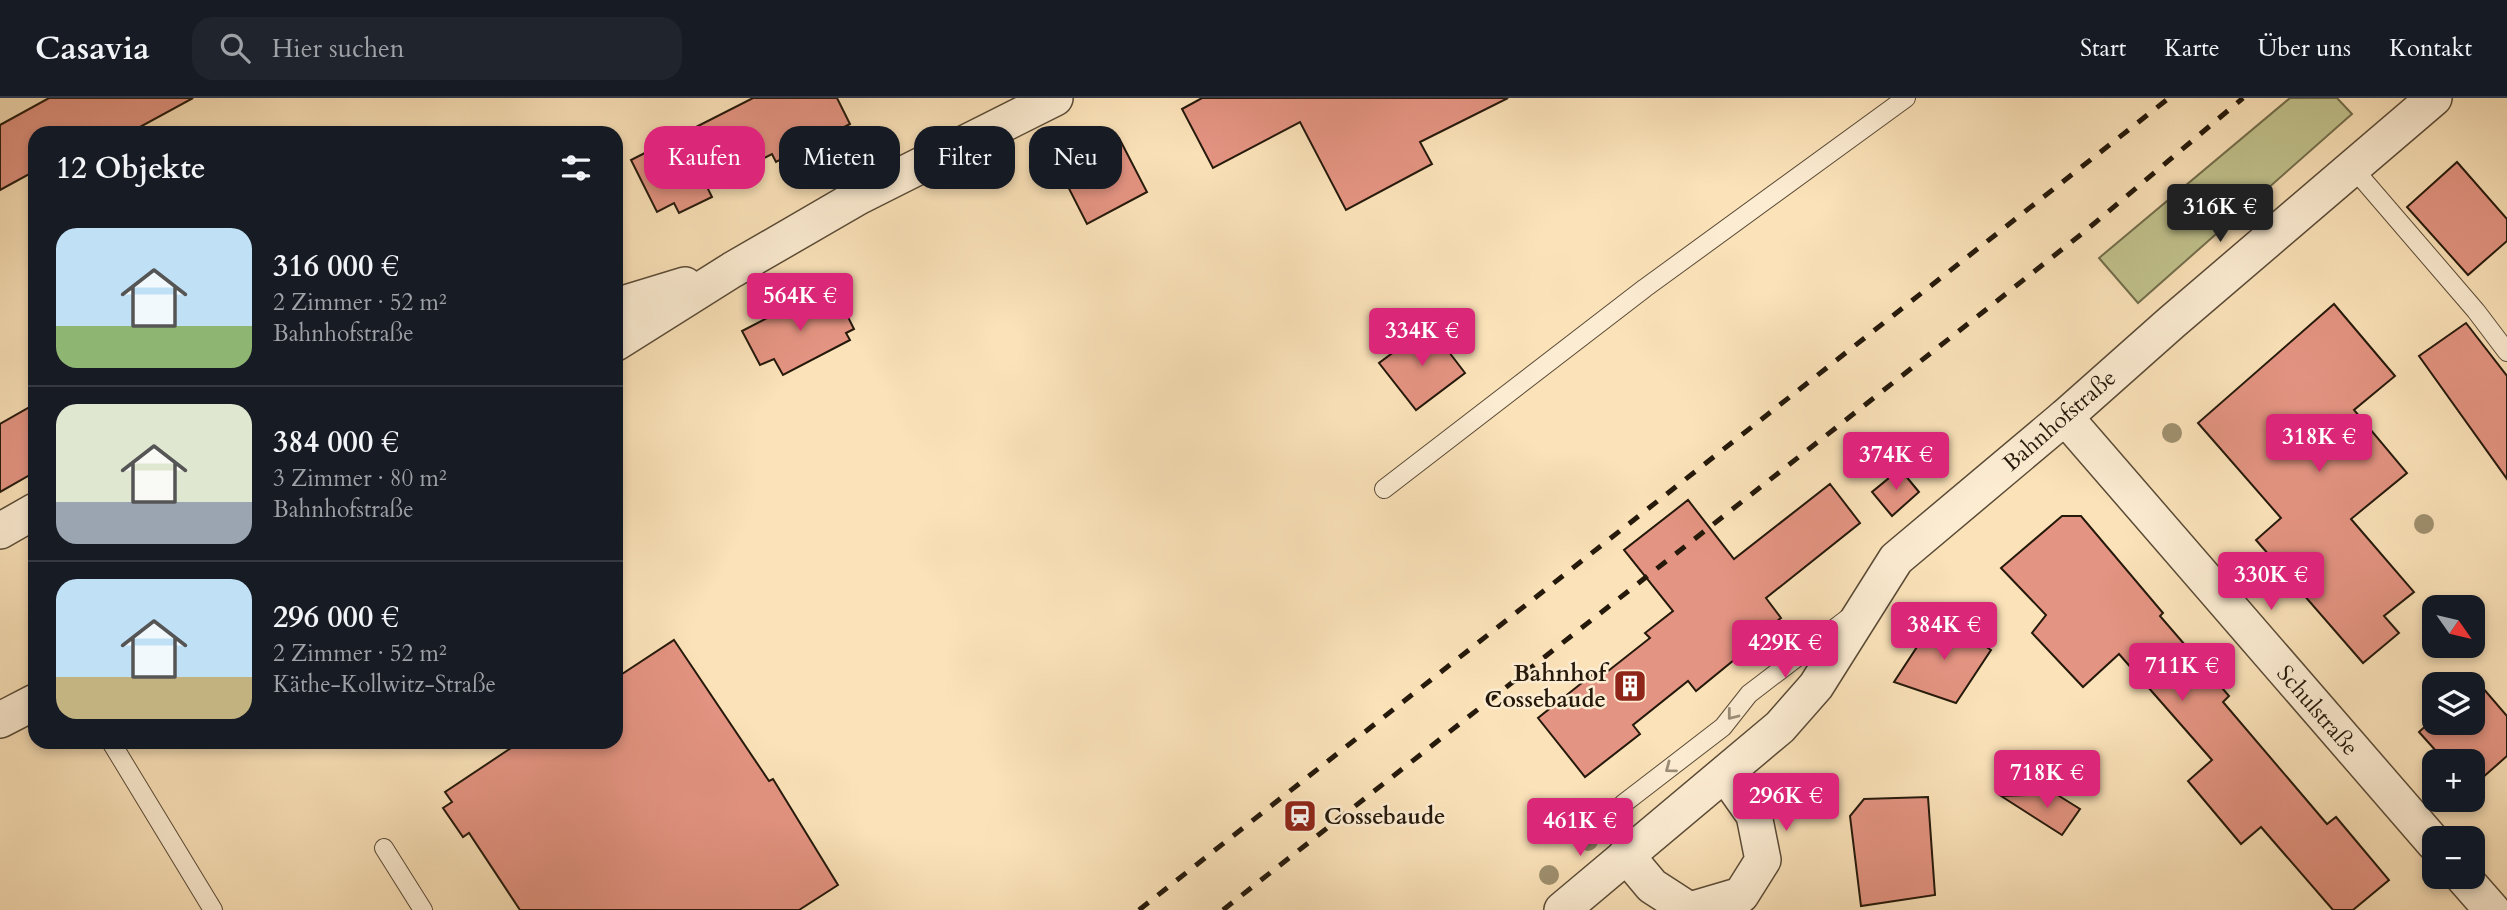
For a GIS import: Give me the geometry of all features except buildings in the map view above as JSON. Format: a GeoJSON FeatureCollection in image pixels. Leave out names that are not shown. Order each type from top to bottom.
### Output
{"type":"FeatureCollection","features":[{"type":"Feature","properties":{"kind":"street"},"geometry":{"type":"LineString","coordinates":[[623,339],[732,270],[858,197],[1055,98]]}},
{"type":"Feature","properties":{"kind":"street","name":"Bahnhofstraße"},"geometry":{"type":"LineString","coordinates":[[1562,910],[1626,855],[1713,759],[1780,727],[1816,686],[1896,559],[2065,417],[2172,321],[2434,98]]}},
{"type":"Feature","properties":{"kind":"street"},"geometry":{"type":"LineString","coordinates":[[623,304],[732,270]]}},
{"type":"Feature","properties":{"kind":"street","name":"Schulstraße"},"geometry":{"type":"LineString","coordinates":[[2065,417],[2422,830]]}},
{"type":"Feature","properties":{"kind":"street"},"geometry":{"type":"LineString","coordinates":[[0,531],[28,515]]}},
{"type":"Feature","properties":{"kind":"street"},"geometry":{"type":"LineString","coordinates":[[0,720],[28,706]]}},
{"type":"Feature","properties":{"kind":"street"},"geometry":{"type":"LineString","coordinates":[[1626,855],[1652,886],[1690,910],[1747,902],[1763,860],[1754,815],[1713,759]]}},
{"type":"Feature","properties":{"kind":"street"},"geometry":{"type":"LineString","coordinates":[[2474,889],[2492,910]]}},
{"type":"Feature","properties":{"kind":"lane"},"geometry":{"type":"LineString","coordinates":[[1384,489],[1645,288],[1906,98]]}},
{"type":"Feature","properties":{"kind":"lane"},"geometry":{"type":"LineString","coordinates":[[2353,167],[2476,311],[2507,352]]}},
{"type":"Feature","properties":{"kind":"lane"},"geometry":{"type":"LineString","coordinates":[[1713,759],[1723,727],[1749,694],[1867,605]]}},
{"type":"Feature","properties":{"kind":"lane"},"geometry":{"type":"LineString","coordinates":[[115,749],[213,910]]}},
{"type":"Feature","properties":{"kind":"lane"},"geometry":{"type":"LineString","coordinates":[[384,848],[423,910]]}},
{"type":"Feature","properties":{"kind":"green space"},"geometry":{"type":"Polygon","coordinates":[[[2290,98],[2337,98],[2352,114],[2138,303],[2099,258],[2290,98]]]}},
{"type":"Feature","properties":{"kind":"railway"},"geometry":{"type":"LineString","coordinates":[[1139,910],[2169,98]]}},
{"type":"Feature","properties":{"kind":"railway"},"geometry":{"type":"LineString","coordinates":[[1223,910],[2084,232],[2243,98]]}},
{"type":"Feature","properties":{"kind":"place","name":"Bahnhof Cossebaude"},"geometry":{"type":"Point","coordinates":[1630,686]}},
{"type":"Feature","properties":{"kind":"place","name":"Cossebaude"},"geometry":{"type":"Point","coordinates":[1300,816]}}]}
